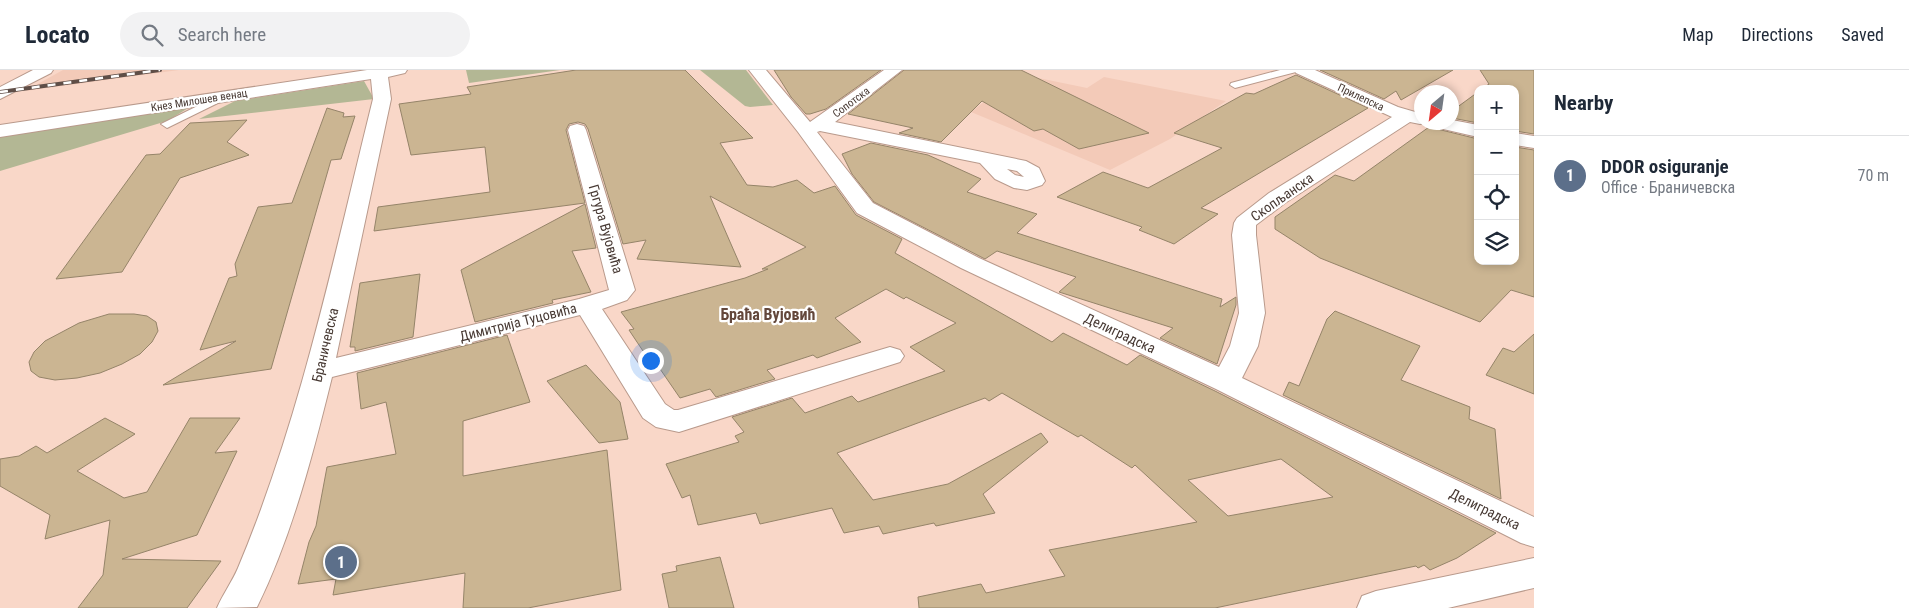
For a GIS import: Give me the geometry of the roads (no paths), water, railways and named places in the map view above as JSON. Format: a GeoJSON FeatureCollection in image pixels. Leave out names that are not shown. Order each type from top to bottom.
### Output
{"type":"FeatureCollection","features":[{"type":"Feature","properties":{"kind":"street"},"geometry":{"type":"LineString","coordinates":[[0,94],[45,70]]}},
{"type":"Feature","properties":{"kind":"street","name":"Делиградска"},"geometry":{"type":"LineString","coordinates":[[757,70],[813,126],[842,181],[865,208],[970,263],[1226,382],[1534,533]]}},
{"type":"Feature","properties":{"kind":"street","name":"Сопотска"},"geometry":{"type":"LineString","coordinates":[[813,126],[894,70]]}},
{"type":"Feature","properties":{"kind":"street","name":"Прилепска"},"geometry":{"type":"LineString","coordinates":[[1302,70],[1414,117]]}},
{"type":"Feature","properties":{"kind":"street","name":"Кнез Милошев венац"},"geometry":{"type":"LineString","coordinates":[[0,131],[389,71]]}},
{"type":"Feature","properties":{"kind":"street","name":"Браничевска"},"geometry":{"type":"LineString","coordinates":[[236,608],[250,587],[297,452],[320,371],[389,71]]}},
{"type":"Feature","properties":{"kind":"street","name":"Скопљанска"},"geometry":{"type":"LineString","coordinates":[[1226,382],[1244,346],[1252,313],[1244,235],[1245,223],[1277,198],[1414,117]]}},
{"type":"Feature","properties":{"kind":"street"},"geometry":{"type":"LineString","coordinates":[[813,126],[987,158]]}},
{"type":"Feature","properties":{"kind":"street"},"geometry":{"type":"LineString","coordinates":[[1459,127],[1474,130]]}},
{"type":"Feature","properties":{"kind":"street","name":"Гргура Вујовића"},"geometry":{"type":"LineString","coordinates":[[577,130],[622,290],[618,295],[587,305]]}},
{"type":"Feature","properties":{"kind":"street"},"geometry":{"type":"LineString","coordinates":[[1519,140],[1534,142]]}},
{"type":"Feature","properties":{"kind":"street","name":"Димитрија Туцовића"},"geometry":{"type":"LineString","coordinates":[[320,371],[587,305],[654,411],[667,420],[679,421],[890,356]]}},
{"type":"Feature","properties":{"kind":"street"},"geometry":{"type":"LineString","coordinates":[[1376,608],[1534,573]]}},
{"type":"Feature","properties":{"kind":"lane"},"geometry":{"type":"LineString","coordinates":[[1235,85],[1292,70]]}},
{"type":"Feature","properties":{"kind":"lane"},"geometry":{"type":"LineString","coordinates":[[167,124],[224,96]]}},
{"type":"Feature","properties":{"kind":"railway"},"geometry":{"type":"LineString","coordinates":[[0,92],[160,70]]}},
{"type":"Feature","properties":{"kind":"place","name":"DDOR osiguranje"},"geometry":{"type":"Point","coordinates":[341,562]}},
{"type":"Feature","properties":{"kind":"district","name":"Браћа Вујовић"},"geometry":{"type":"Point","coordinates":[768,314]}}]}
